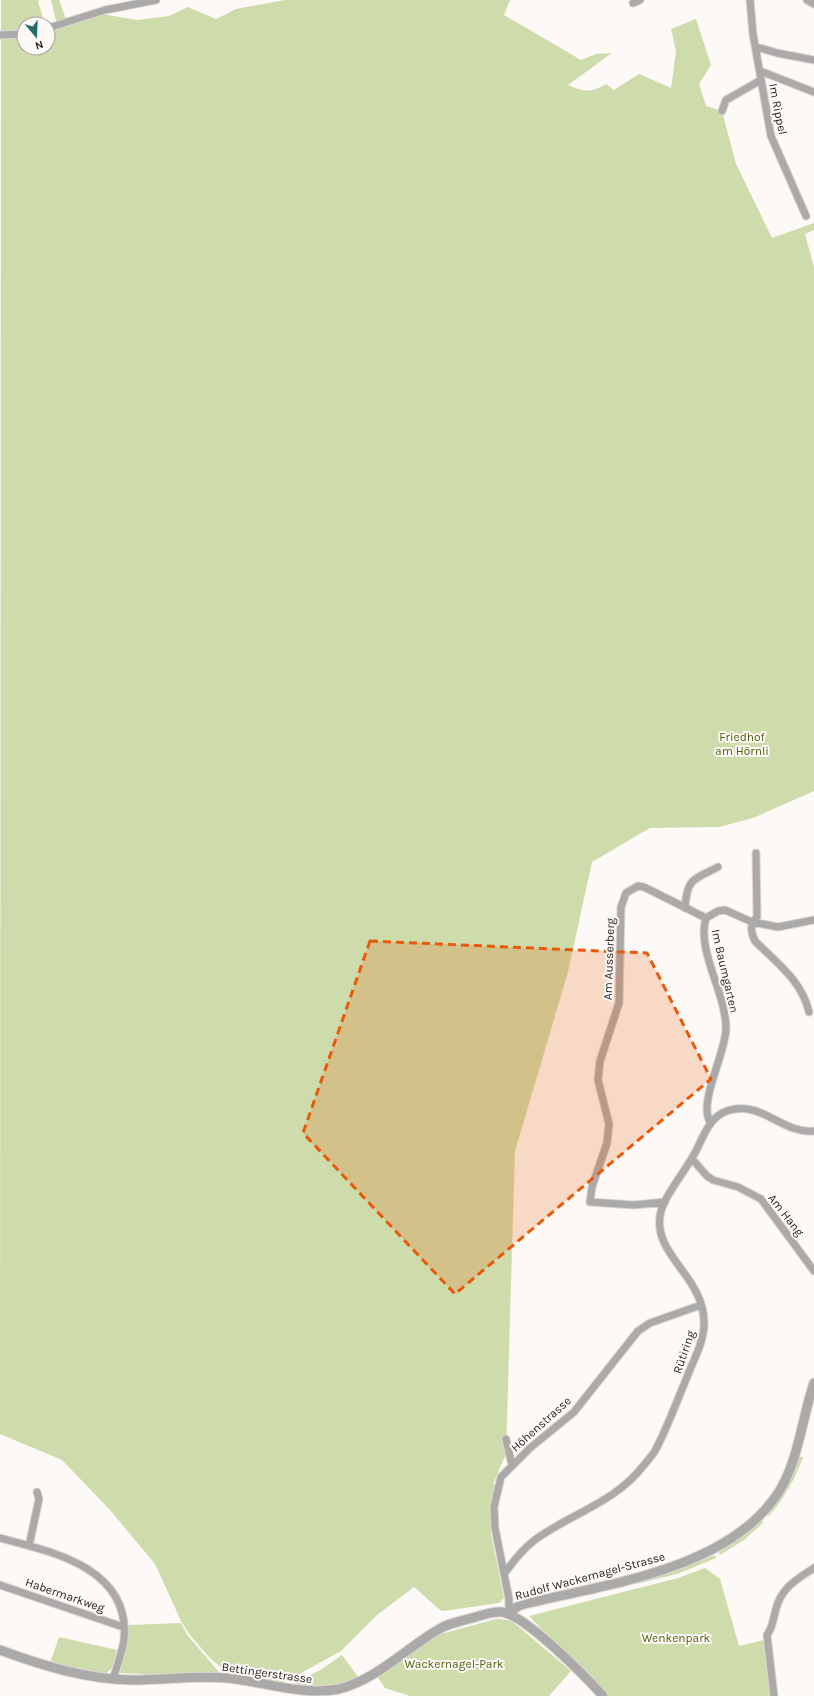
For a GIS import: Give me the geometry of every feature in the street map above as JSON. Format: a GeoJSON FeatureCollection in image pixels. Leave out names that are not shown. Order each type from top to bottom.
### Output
{"type":"FeatureCollection","features":[{"type":"Feature","properties":{"kind":"street"},"geometry":{"type":"LineString","coordinates":[[56,25],[105,10],[156,0]]}},
{"type":"Feature","properties":{"kind":"street","name":"Im Rippel"},"geometry":{"type":"LineString","coordinates":[[750,0],[753,34],[770,136],[806,216]]}},
{"type":"Feature","properties":{"kind":"street"},"geometry":{"type":"LineString","coordinates":[[807,0],[814,4]]}},
{"type":"Feature","properties":{"kind":"street"},"geometry":{"type":"LineString","coordinates":[[0,35],[16,34]]}},
{"type":"Feature","properties":{"kind":"street"},"geometry":{"type":"LineString","coordinates":[[756,47],[814,60]]}},
{"type":"Feature","properties":{"kind":"street"},"geometry":{"type":"LineString","coordinates":[[760,72],[814,92]]}},
{"type":"Feature","properties":{"kind":"street"},"geometry":{"type":"LineString","coordinates":[[722,111],[726,100],[761,80]]}},
{"type":"Feature","properties":{"kind":"street"},"geometry":{"type":"LineString","coordinates":[[756,853],[756,917],[752,922],[751,930],[755,941],[798,984],[806,998],[809,1012]]}},
{"type":"Feature","properties":{"kind":"street"},"geometry":{"type":"LineString","coordinates":[[685,908],[686,891],[689,884],[718,867]]}},
{"type":"Feature","properties":{"kind":"street","name":"Am Ausserberg"},"geometry":{"type":"LineString","coordinates":[[665,1202],[634,1205],[590,1202],[592,1188],[606,1142],[609,1124],[598,1080],[600,1061],[619,1003],[622,900],[626,893],[638,886],[644,887],[706,918]]}},
{"type":"Feature","properties":{"kind":"street"},"geometry":{"type":"LineString","coordinates":[[706,918],[718,911],[725,910],[752,922],[778,927],[814,920]]}},
{"type":"Feature","properties":{"kind":"street","name":"Im Baumgarten"},"geometry":{"type":"LineString","coordinates":[[706,918],[703,930],[705,944],[723,1005],[726,1028],[724,1046],[706,1106],[707,1118],[710,1122]]}},
{"type":"Feature","properties":{"kind":"street"},"geometry":{"type":"LineString","coordinates":[[710,1122],[719,1114],[733,1109],[745,1108],[796,1131],[814,1131]]}},
{"type":"Feature","properties":{"kind":"street","name":"Rütiring"},"geometry":{"type":"LineString","coordinates":[[504,1574],[522,1551],[541,1535],[616,1493],[636,1475],[655,1451],[699,1347],[704,1324],[699,1296],[690,1280],[669,1252],[663,1241],[660,1231],[660,1215],[665,1202],[692,1159],[710,1122]]}},
{"type":"Feature","properties":{"kind":"street","name":"Am Hang"},"geometry":{"type":"LineString","coordinates":[[692,1159],[707,1176],[714,1180],[738,1187],[761,1199],[814,1272]]}},
{"type":"Feature","properties":{"kind":"street","name":"Höhenstrasse"},"geometry":{"type":"LineString","coordinates":[[509,1614],[509,1599],[495,1528],[494,1507],[501,1477],[512,1464],[574,1412],[638,1331],[650,1323],[701,1305]]}},
{"type":"Feature","properties":{"kind":"street","name":"Rudolf Wackernagel-Strasse"},"geometry":{"type":"LineString","coordinates":[[509,1614],[514,1608],[521,1605],[634,1578],[698,1557],[728,1542],[746,1528],[773,1500],[788,1475],[814,1383]]}},
{"type":"Feature","properties":{"kind":"street"},"geometry":{"type":"LineString","coordinates":[[506,1440],[512,1464]]}},
{"type":"Feature","properties":{"kind":"street"},"geometry":{"type":"LineString","coordinates":[[29,1546],[38,1496]]}},
{"type":"Feature","properties":{"kind":"street"},"geometry":{"type":"LineString","coordinates":[[0,1538],[72,1559],[93,1571],[109,1588],[120,1607],[124,1639],[122,1652],[113,1679]]}},
{"type":"Feature","properties":{"kind":"street"},"geometry":{"type":"LineString","coordinates":[[774,1696],[767,1636],[772,1628],[776,1608],[788,1585],[814,1568]]}},
{"type":"Feature","properties":{"kind":"street","name":"Habermarkweg"},"geometry":{"type":"LineString","coordinates":[[0,1585],[123,1627]]}},
{"type":"Feature","properties":{"kind":"street","name":"Bettingerstrasse"},"geometry":{"type":"LineString","coordinates":[[0,1650],[44,1666],[76,1674],[113,1679],[228,1678],[290,1690],[319,1692],[338,1690],[369,1677],[442,1627],[489,1613],[500,1612],[509,1614]]}},
{"type":"Feature","properties":{"kind":"street"},"geometry":{"type":"LineString","coordinates":[[509,1614],[523,1623],[552,1648],[603,1696]]}},
{"type":"Feature","properties":{"kind":"highlighted area"},"geometry":{"type":"Polygon","coordinates":[[[370,941],[647,953],[711,1079],[455,1294],[303,1133],[370,941]]]}},
{"type":"Feature","properties":{"kind":"green space","name":"Friedhof am Hörnli"},"geometry":{"type":"Polygon","coordinates":[[[1,0],[40,0],[38,1],[43,16],[16,16],[16,56],[56,56],[57,25],[51,0],[59,0],[67,22],[96,13],[137,20],[169,16],[188,7],[216,19],[236,9],[285,0],[510,0],[504,15],[581,60],[596,54],[612,53],[568,85],[583,90],[596,89],[606,84],[614,90],[639,74],[671,88],[676,51],[671,29],[696,19],[711,65],[699,84],[706,106],[722,111],[736,164],[772,238],[814,223],[814,230],[805,234],[814,267],[814,791],[753,818],[719,827],[650,828],[592,862],[568,972],[515,1151],[506,1454],[493,1484],[496,1484],[490,1507],[491,1534],[504,1598],[499,1603],[444,1611],[440,1610],[414,1587],[377,1615],[341,1651],[281,1684],[227,1673],[208,1656],[190,1635],[182,1623],[155,1564],[110,1510],[62,1460],[0,1434],[1,0]]]}},
{"type":"Feature","properties":{"kind":"green space"},"geometry":{"type":"Polygon","coordinates":[[[799,1457],[803,1457],[793,1481],[768,1517],[769,1510],[779,1500],[787,1487],[799,1457]]]}},
{"type":"Feature","properties":{"kind":"green space"},"geometry":{"type":"Polygon","coordinates":[[[759,1521],[764,1522],[744,1540],[720,1555],[719,1552],[744,1536],[759,1521]]]}},
{"type":"Feature","properties":{"kind":"green space"},"geometry":{"type":"Polygon","coordinates":[[[715,1555],[716,1558],[677,1574],[636,1584],[635,1580],[671,1573],[715,1555]]]}},
{"type":"Feature","properties":{"kind":"green space","name":"Wenkenpark"},"geometry":{"type":"Polygon","coordinates":[[[705,1568],[720,1579],[739,1646],[764,1640],[770,1696],[607,1696],[529,1616],[678,1578],[705,1568]]]}},
{"type":"Feature","properties":{"kind":"green space","name":"Wackernagel-Park"},"geometry":{"type":"Polygon","coordinates":[[[496,1619],[510,1620],[571,1671],[549,1696],[410,1696],[385,1688],[377,1676],[437,1635],[496,1619]]]}},
{"type":"Feature","properties":{"kind":"green space"},"geometry":{"type":"Polygon","coordinates":[[[181,1623],[188,1636],[219,1672],[146,1677],[146,1674],[119,1673],[126,1649],[128,1625],[181,1623]]]}},
{"type":"Feature","properties":{"kind":"green space"},"geometry":{"type":"Polygon","coordinates":[[[59,1637],[117,1650],[112,1668],[104,1675],[50,1663],[59,1637]]]}},
{"type":"Feature","properties":{"kind":"green space"},"geometry":{"type":"Polygon","coordinates":[[[342,1655],[359,1678],[341,1683],[316,1686],[289,1686],[322,1669],[342,1655]]]}}]}
